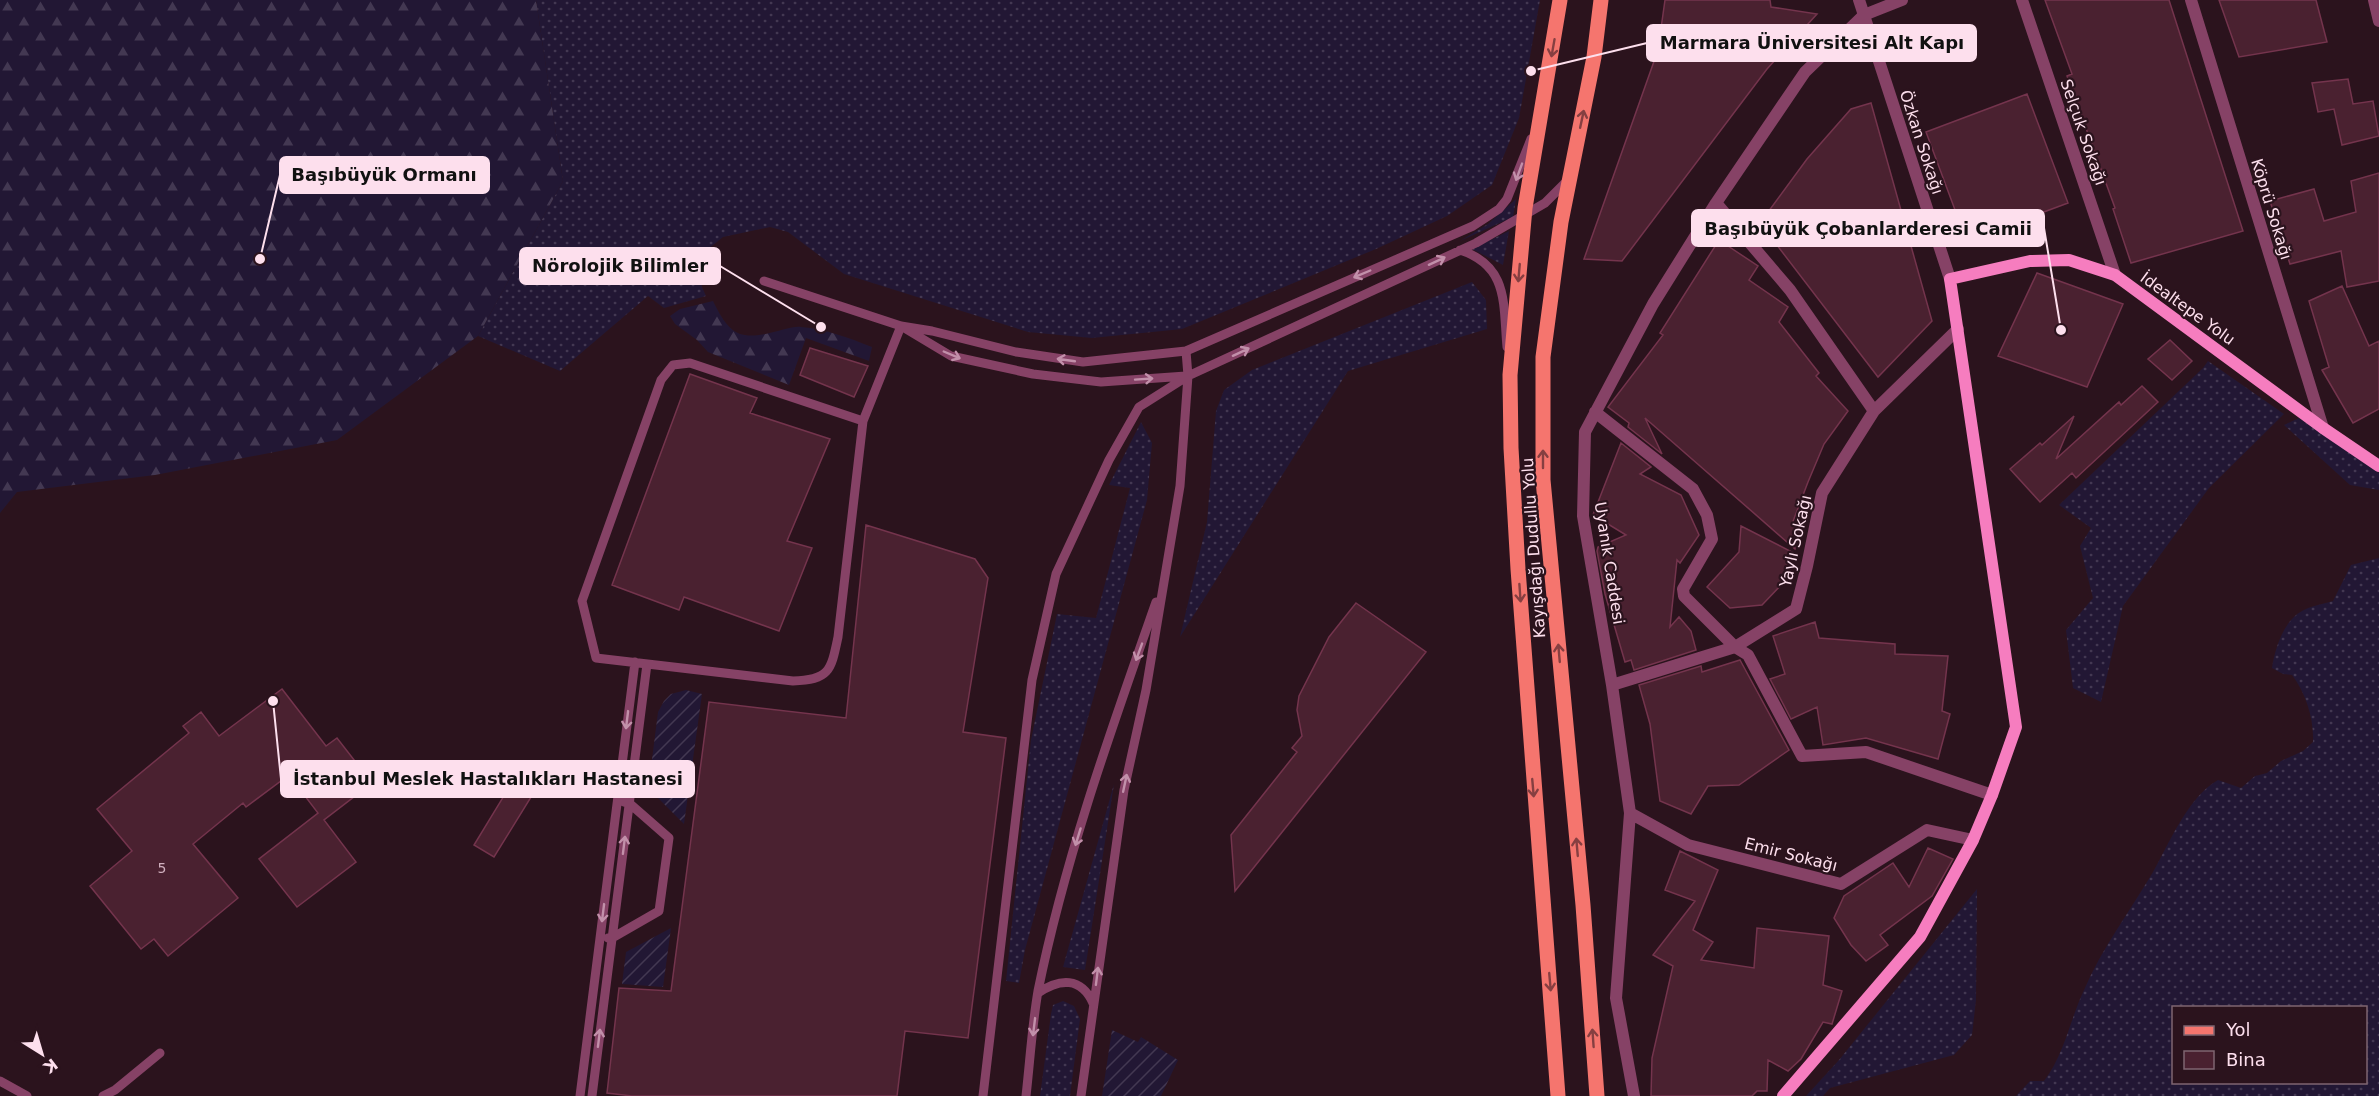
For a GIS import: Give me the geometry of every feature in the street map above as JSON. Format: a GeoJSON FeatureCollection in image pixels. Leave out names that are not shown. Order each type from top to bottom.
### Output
{"type":"FeatureCollection","features":[{"type":"Feature","properties":{"kind":"main road","name":"Kayışdağı Dudullu Yolu"},"geometry":{"type":"LineString","coordinates":[[1558,1096],[1519,581],[1511,448],[1510,375],[1524,215],[1560,0]]}},
{"type":"Feature","properties":{"kind":"main road","name":"Kayışdağı Dudullu Yolu"},"geometry":{"type":"LineString","coordinates":[[1597,1096],[1583,905],[1543,480],[1543,357],[1561,222],[1594,57],[1601,0]]}},
{"type":"Feature","properties":{"kind":"main road","name":"İdealtepe Yolu"},"geometry":{"type":"LineString","coordinates":[[1950,279],[2030,261],[2070,260],[2115,275],[2323,428],[2379,466]]}},
{"type":"Feature","properties":{"kind":"main road"},"geometry":{"type":"LineString","coordinates":[[1783,1096],[1920,938],[1973,840],[2016,727],[1950,279]]}},
{"type":"Feature","properties":{"kind":"street","name":"Özkan Sokağı"},"geometry":{"type":"LineString","coordinates":[[1859,0],[1950,279]]}},
{"type":"Feature","properties":{"kind":"street","name":"Uyanık Caddesi"},"geometry":{"type":"LineString","coordinates":[[1634,1096],[1617,998],[1630,813],[1612,685],[1583,516],[1585,432],[1653,304],[1716,203],[1805,72],[1864,15],[1902,0]]}},
{"type":"Feature","properties":{"kind":"street","name":"Selçuk Sokağı"},"geometry":{"type":"LineString","coordinates":[[2022,0],[2115,275]]}},
{"type":"Feature","properties":{"kind":"street","name":"Köprü Sokağı"},"geometry":{"type":"LineString","coordinates":[[2191,0],[2323,428]]}},
{"type":"Feature","properties":{"kind":"street"},"geometry":{"type":"LineString","coordinates":[[2374,0],[2379,21]]}},
{"type":"Feature","properties":{"kind":"street"},"geometry":{"type":"LineString","coordinates":[[1716,203],[1790,290],[1874,411]]}},
{"type":"Feature","properties":{"kind":"street","name":"Yaylı Sokağı"},"geometry":{"type":"LineString","coordinates":[[1612,685],[1735,647],[1796,609],[1822,493],[1874,411],[1958,329]]}},
{"type":"Feature","properties":{"kind":"street"},"geometry":{"type":"LineString","coordinates":[[1595,412],[1693,489],[1707,515],[1712,539],[1683,589],[1684,596],[1735,647],[1748,656],[1802,756],[1866,752],[1992,795]]}},
{"type":"Feature","properties":{"kind":"street","name":"Emir Sokağı"},"geometry":{"type":"LineString","coordinates":[[1630,813],[1688,845],[1841,884],[1927,830],[1973,840]]}},
{"type":"Feature","properties":{"kind":"lane"},"geometry":{"type":"LineString","coordinates":[[764,281],[901,326],[932,331],[1016,352],[1083,362],[1186,351],[1473,226],[1499,209],[1513,188],[1544,96]]}},
{"type":"Feature","properties":{"kind":"lane"},"geometry":{"type":"LineString","coordinates":[[983,1096],[1032,680],[1056,574],[1109,460],[1139,406],[1188,376],[1460,250],[1553,197],[1570,176]]}},
{"type":"Feature","properties":{"kind":"lane"},"geometry":{"type":"LineString","coordinates":[[1460,250],[1477,256],[1494,270],[1497,276],[1502,299],[1510,375]]}},
{"type":"Feature","properties":{"kind":"lane"},"geometry":{"type":"LineString","coordinates":[[901,326],[951,356],[1034,374],[1101,382],[1188,376]]}},
{"type":"Feature","properties":{"kind":"lane"},"geometry":{"type":"LineString","coordinates":[[863,421],[690,363],[673,365],[661,380],[582,601],[596,658],[793,681],[815,681],[826,673],[834,657],[838,637],[863,421],[901,326]]}},
{"type":"Feature","properties":{"kind":"lane"},"geometry":{"type":"LineString","coordinates":[[1081,1096],[1124,790],[1146,690],[1180,486],[1188,376],[1186,351]]}},
{"type":"Feature","properties":{"kind":"lane"},"geometry":{"type":"LineString","coordinates":[[1026,1096],[1038,993],[1068,868],[1113,724],[1165,577]]}},
{"type":"Feature","properties":{"kind":"lane"},"geometry":{"type":"LineString","coordinates":[[580,1096],[635,662]]}},
{"type":"Feature","properties":{"kind":"lane"},"geometry":{"type":"LineString","coordinates":[[592,1096],[647,664]]}},
{"type":"Feature","properties":{"kind":"lane"},"geometry":{"type":"LineString","coordinates":[[600,937],[612,939],[659,911],[669,838],[629,803],[617,802]]}},
{"type":"Feature","properties":{"kind":"lane"},"geometry":{"type":"LineString","coordinates":[[1038,993],[1059,982],[1071,982],[1089,994],[1094,1003]]}},
{"type":"Feature","properties":{"kind":"lane"},"geometry":{"type":"LineString","coordinates":[[103,1096],[115,1090],[160,1053]]}},
{"type":"Feature","properties":{"kind":"lane"},"geometry":{"type":"LineString","coordinates":[[0,1081],[27,1096]]}},
{"type":"Feature","properties":{"kind":"green space"},"geometry":{"type":"Polygon","coordinates":[[[0,0],[536,0],[563,181],[478,336],[337,440],[155,475],[17,492],[0,513],[0,0]]]}},
{"type":"Feature","properties":{"kind":"green space"},"geometry":{"type":"Polygon","coordinates":[[[536,0],[1540,0],[1519,118],[1492,185],[1447,216],[1376,249],[1182,329],[1092,338],[1028,332],[844,274],[788,232],[770,227],[723,237],[707,250],[699,269],[706,296],[664,308],[648,296],[560,371],[478,336],[563,181],[536,0]]]}},
{"type":"Feature","properties":{"kind":"green space"},"geometry":{"type":"Polygon","coordinates":[[[1516,199],[1513,217],[1460,241],[1488,224],[1516,199]]]}},
{"type":"Feature","properties":{"kind":"green space"},"geometry":{"type":"Polygon","coordinates":[[[1509,231],[1503,265],[1472,249],[1509,231]]]}},
{"type":"Feature","properties":{"kind":"green space"},"geometry":{"type":"Polygon","coordinates":[[[1472,282],[1486,300],[1487,329],[1348,371],[1180,637],[1207,522],[1216,411],[1224,390],[1252,370],[1472,282]]]}},
{"type":"Feature","properties":{"kind":"green space"},"geometry":{"type":"Polygon","coordinates":[[[713,301],[725,322],[738,333],[765,334],[798,327],[819,330],[872,347],[869,361],[806,338],[789,385],[708,352],[697,340],[675,324],[670,316],[680,309],[713,301]]]}},
{"type":"Feature","properties":{"kind":"green space"},"geometry":{"type":"Polygon","coordinates":[[[2208,361],[2284,414],[2209,488],[2123,606],[2101,702],[2073,688],[2066,630],[2093,598],[2080,546],[2091,528],[2059,505],[2208,361]]]}},
{"type":"Feature","properties":{"kind":"green space"},"geometry":{"type":"Polygon","coordinates":[[[2299,418],[2379,473],[2379,490],[2350,485],[2284,425],[2299,418]]]}},
{"type":"Feature","properties":{"kind":"green space"},"geometry":{"type":"Polygon","coordinates":[[[1141,422],[1152,443],[1147,500],[1025,950],[1019,983],[1006,981],[1031,740],[1057,614],[1096,618],[1130,488],[1109,485],[1141,422]]]}},
{"type":"Feature","properties":{"kind":"green space"},"geometry":{"type":"Polygon","coordinates":[[[2379,558],[2379,1096],[2016,1096],[2030,1081],[2044,1081],[2051,1071],[2062,1049],[2079,1001],[2099,959],[2153,872],[2181,821],[2198,797],[2218,780],[2241,788],[2255,776],[2267,773],[2281,761],[2303,751],[2313,742],[2310,715],[2305,698],[2292,675],[2283,674],[2272,668],[2273,660],[2286,626],[2298,613],[2333,601],[2351,565],[2379,558]]]}},
{"type":"Feature","properties":{"kind":"green space"},"geometry":{"type":"Polygon","coordinates":[[[686,690],[702,694],[684,824],[655,795],[649,783],[658,712],[671,694],[686,690]]]}},
{"type":"Feature","properties":{"kind":"green space"},"geometry":{"type":"Polygon","coordinates":[[[1114,784],[1085,970],[1063,967],[1114,784]]]}},
{"type":"Feature","properties":{"kind":"green space"},"geometry":{"type":"Polygon","coordinates":[[[1977,889],[1976,1000],[1972,1035],[1954,1055],[1830,1088],[1823,1096],[1806,1096],[1839,1060],[1977,889]]]}},
{"type":"Feature","properties":{"kind":"green space"},"geometry":{"type":"Polygon","coordinates":[[[671,928],[663,987],[622,984],[626,952],[671,928]]]}},
{"type":"Feature","properties":{"kind":"green space"},"geometry":{"type":"Polygon","coordinates":[[[1063,1001],[1074,1006],[1080,1019],[1070,1096],[1040,1096],[1053,1005],[1063,1001]]]}},
{"type":"Feature","properties":{"kind":"green space"},"geometry":{"type":"Polygon","coordinates":[[[1112,1030],[1138,1042],[1141,1037],[1178,1060],[1161,1096],[1102,1096],[1112,1030]]]}},
{"type":"Feature","properties":{"kind":"building"},"geometry":{"type":"Polygon","coordinates":[[[1665,0],[1770,0],[1771,7],[1817,14],[1767,69],[1622,261],[1584,259],[1658,50],[1665,0]]]}},
{"type":"Feature","properties":{"kind":"building"},"geometry":{"type":"Polygon","coordinates":[[[2045,0],[2169,0],[2243,231],[2131,263],[2113,209],[2115,208],[2067,76],[2072,74],[2045,0]]]}},
{"type":"Feature","properties":{"kind":"building"},"geometry":{"type":"Polygon","coordinates":[[[2219,0],[2316,0],[2327,42],[2239,57],[2219,0]]]}},
{"type":"Feature","properties":{"kind":"building"},"geometry":{"type":"Polygon","coordinates":[[[2348,79],[2353,104],[2373,101],[2379,136],[2342,145],[2334,109],[2318,112],[2312,83],[2348,79]]]}},
{"type":"Feature","properties":{"kind":"building"},"geometry":{"type":"Polygon","coordinates":[[[2027,94],[2068,203],[1979,236],[1961,226],[1926,132],[2027,94]]]}},
{"type":"Feature","properties":{"kind":"building"},"geometry":{"type":"Polygon","coordinates":[[[1871,103],[1932,321],[1878,377],[1760,223],[1807,159],[1851,109],[1871,103]]]}},
{"type":"Feature","properties":{"kind":"building"},"geometry":{"type":"Polygon","coordinates":[[[2379,173],[2379,281],[2347,287],[2341,251],[2290,264],[2270,201],[2314,189],[2324,221],[2356,212],[2351,181],[2379,173]]]}},
{"type":"Feature","properties":{"kind":"building"},"geometry":{"type":"Polygon","coordinates":[[[1719,240],[1758,266],[1749,280],[1788,307],[1779,322],[1819,373],[1816,376],[1848,411],[1824,444],[1808,482],[1792,524],[1802,527],[1795,549],[1645,418],[1662,454],[1628,427],[1629,423],[1608,407],[1663,335],[1660,333],[1719,240]]]}},
{"type":"Feature","properties":{"kind":"building"},"geometry":{"type":"Polygon","coordinates":[[[2037,273],[2123,304],[2087,387],[1998,356],[2037,273]]]}},
{"type":"Feature","properties":{"kind":"building"},"geometry":{"type":"Polygon","coordinates":[[[2342,286],[2369,346],[2379,341],[2379,409],[2353,423],[2322,370],[2329,367],[2309,301],[2342,286]]]}},
{"type":"Feature","properties":{"kind":"building"},"geometry":{"type":"Polygon","coordinates":[[[2170,340],[2192,361],[2172,380],[2148,359],[2170,340]]]}},
{"type":"Feature","properties":{"kind":"building"},"geometry":{"type":"Polygon","coordinates":[[[810,348],[868,366],[854,397],[800,375],[810,348]]]}},
{"type":"Feature","properties":{"kind":"building"},"geometry":{"type":"Polygon","coordinates":[[[690,374],[757,398],[750,413],[830,439],[787,541],[812,548],[779,631],[684,597],[679,610],[612,585],[690,374]]]}},
{"type":"Feature","properties":{"kind":"building"},"geometry":{"type":"Polygon","coordinates":[[[2142,386],[2158,402],[2076,478],[2072,473],[2040,502],[2010,469],[2040,443],[2042,445],[2074,416],[2056,459],[2119,402],[2121,405],[2142,386]]]}},
{"type":"Feature","properties":{"kind":"building"},"geometry":{"type":"Polygon","coordinates":[[[1621,443],[1651,467],[1640,474],[1681,495],[1699,535],[1680,563],[1677,560],[1670,627],[1679,617],[1691,631],[1696,650],[1634,670],[1631,660],[1625,662],[1605,594],[1597,551],[1598,547],[1626,535],[1593,515],[1621,443]]]}},
{"type":"Feature","properties":{"kind":"building"},"geometry":{"type":"Polygon","coordinates":[[[866,525],[975,559],[988,578],[963,732],[1006,738],[968,1038],[905,1031],[897,1096],[632,1096],[607,1093],[619,988],[671,991],[709,702],[846,718],[866,525]]]}},
{"type":"Feature","properties":{"kind":"building"},"geometry":{"type":"Polygon","coordinates":[[[1741,526],[1794,553],[1784,582],[1762,605],[1730,608],[1707,587],[1739,552],[1741,526]]]}},
{"type":"Feature","properties":{"kind":"building"},"geometry":{"type":"Polygon","coordinates":[[[1356,603],[1426,652],[1235,891],[1231,835],[1297,752],[1292,748],[1302,736],[1297,710],[1299,696],[1329,637],[1356,603]]]}},
{"type":"Feature","properties":{"kind":"building"},"geometry":{"type":"Polygon","coordinates":[[[1815,622],[1819,638],[1895,644],[1895,654],[1948,656],[1942,711],[1950,714],[1938,759],[1866,738],[1823,745],[1817,707],[1791,719],[1770,679],[1785,674],[1773,636],[1815,622]]]}},
{"type":"Feature","properties":{"kind":"building"},"geometry":{"type":"Polygon","coordinates":[[[1740,660],[1789,750],[1739,785],[1708,786],[1691,814],[1660,801],[1650,724],[1639,685],[1701,666],[1702,672],[1740,660]]]}},
{"type":"Feature","properties":{"kind":"building"},"geometry":{"type":"Polygon","coordinates":[[[282,689],[326,746],[337,738],[372,783],[324,820],[356,862],[297,907],[259,859],[318,813],[289,775],[246,807],[243,803],[193,844],[238,898],[168,956],[154,939],[141,949],[90,886],[132,851],[97,809],[189,733],[183,726],[201,712],[219,736],[282,689]]]}},
{"type":"Feature","properties":{"kind":"building"},"geometry":{"type":"Polygon","coordinates":[[[516,776],[536,789],[494,857],[474,845],[516,776]]]}},
{"type":"Feature","properties":{"kind":"building"},"geometry":{"type":"Polygon","coordinates":[[[1928,848],[1953,859],[1932,896],[1880,935],[1888,945],[1866,961],[1851,945],[1834,918],[1844,896],[1893,863],[1909,887],[1928,848]]]}},
{"type":"Feature","properties":{"kind":"building"},"geometry":{"type":"Polygon","coordinates":[[[1680,851],[1718,870],[1693,930],[1713,942],[1701,960],[1754,968],[1757,928],[1829,936],[1823,985],[1842,991],[1832,1024],[1823,1022],[1801,1059],[1788,1071],[1768,1060],[1767,1091],[1757,1091],[1752,1096],[1651,1096],[1652,1058],[1673,966],[1653,955],[1695,901],[1665,890],[1680,851]]]}},
{"type":"Feature","properties":{"kind":"place","name":"Marmara Üniversitesi Alt Kapı"},"geometry":{"type":"Point","coordinates":[1531,71]}},
{"type":"Feature","properties":{"kind":"place","name":"Başıbüyük Ormanı"},"geometry":{"type":"Point","coordinates":[260,259]}},
{"type":"Feature","properties":{"kind":"place","name":"Nörolojik Bilimler"},"geometry":{"type":"Point","coordinates":[821,327]}},
{"type":"Feature","properties":{"kind":"place","name":"Başıbüyük Çobanlarderesi Camii"},"geometry":{"type":"Point","coordinates":[2061,330]}},
{"type":"Feature","properties":{"kind":"place","name":"İstanbul Meslek Hastalıkları Hastanesi"},"geometry":{"type":"Point","coordinates":[273,701]}}]}
